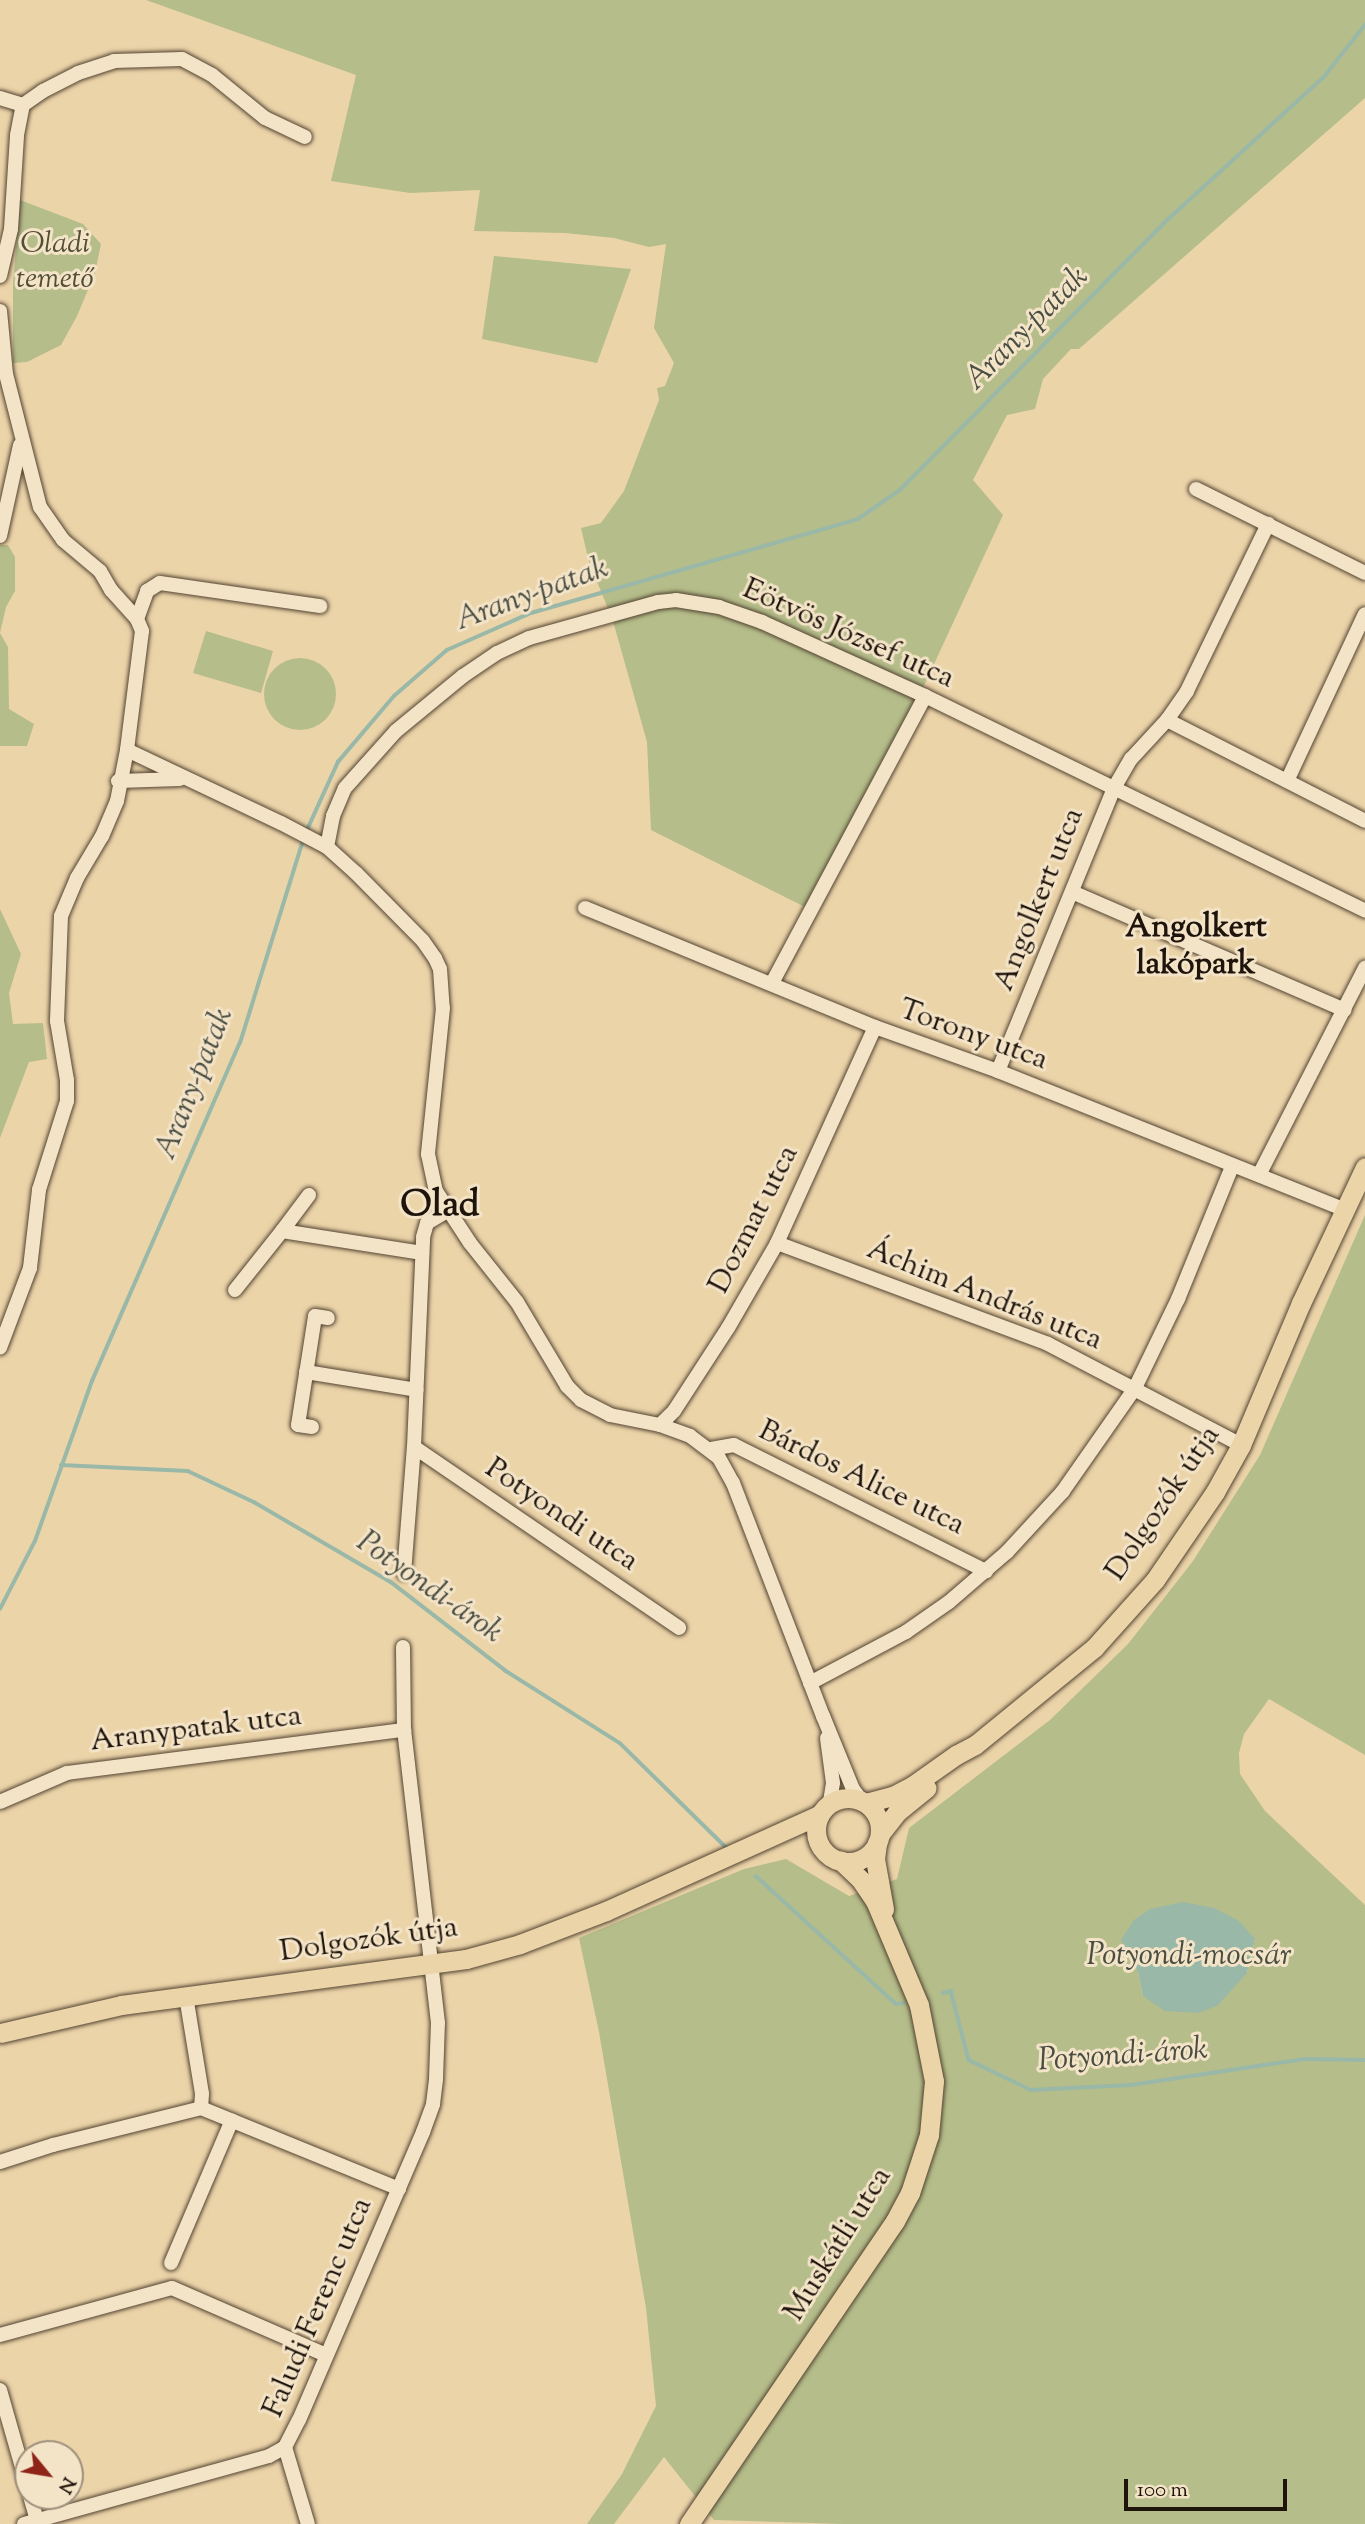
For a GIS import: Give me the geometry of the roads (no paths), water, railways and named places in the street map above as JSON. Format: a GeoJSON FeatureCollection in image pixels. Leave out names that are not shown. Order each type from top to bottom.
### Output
{"type":"FeatureCollection","features":[{"type":"Feature","properties":{"kind":"main road","name":"Dolgozók útja"},"geometry":{"type":"LineString","coordinates":[[863,1802],[893,1796],[975,1745],[1071,1668],[1116,1625],[1180,1544],[1215,1493],[1241,1445],[1301,1303],[1365,1167]]}},
{"type":"Feature","properties":{"kind":"main road","name":"Dolgozók útja"},"geometry":{"type":"LineString","coordinates":[[878,1839],[897,1812],[965,1758],[975,1745]]}},
{"type":"Feature","properties":{"kind":"main road"},"geometry":{"type":"LineString","coordinates":[[842,1798],[863,1802],[877,1816],[878,1839],[862,1859],[833,1857],[817,1837],[825,1809],[842,1798]]}},
{"type":"Feature","properties":{"kind":"main road","name":"Dolgozók útja"},"geometry":{"type":"LineString","coordinates":[[0,2033],[121,2005],[466,1959],[548,1934],[731,1856],[825,1809]]}},
{"type":"Feature","properties":{"kind":"main road","name":"Muskátli utca"},"geometry":{"type":"LineString","coordinates":[[878,1839],[875,1859],[888,1927]]}},
{"type":"Feature","properties":{"kind":"main road","name":"Dolgozók útja"},"geometry":{"type":"LineString","coordinates":[[731,1856],[773,1844],[800,1841],[833,1857]]}},
{"type":"Feature","properties":{"kind":"main road","name":"Muskátli utca"},"geometry":{"type":"LineString","coordinates":[[689,2524],[880,2246],[910,2193],[921,2164],[933,2107],[932,2060],[919,2005],[888,1927],[861,1880],[833,1857]]}},
{"type":"Feature","properties":{"kind":"street"},"geometry":{"type":"LineString","coordinates":[[0,276],[10,229],[17,135],[23,105],[78,73],[114,61],[167,57],[196,64],[265,118],[304,137]]}},
{"type":"Feature","properties":{"kind":"street"},"geometry":{"type":"LineString","coordinates":[[0,97],[23,105]]}},
{"type":"Feature","properties":{"kind":"street"},"geometry":{"type":"LineString","coordinates":[[0,311],[6,374],[40,507],[63,540],[100,571],[111,590],[137,619],[142,631],[127,750],[118,781],[117,800],[102,836],[83,865],[61,916],[57,1021],[67,1080],[66,1101],[39,1190],[30,1268],[0,1348]]}},
{"type":"Feature","properties":{"kind":"street"},"geometry":{"type":"LineString","coordinates":[[0,536],[21,441]]}},
{"type":"Feature","properties":{"kind":"street"},"geometry":{"type":"LineString","coordinates":[[1196,489],[1365,573]]}},
{"type":"Feature","properties":{"kind":"street","name":"Angolkert utca"},"geometry":{"type":"LineString","coordinates":[[998,1071],[1114,788],[1131,759],[1167,720],[1202,663],[1268,524]]}},
{"type":"Feature","properties":{"kind":"street"},"geometry":{"type":"LineString","coordinates":[[137,619],[147,591],[160,583],[320,607]]}},
{"type":"Feature","properties":{"kind":"street","name":"Eötvös József utca"},"geometry":{"type":"LineString","coordinates":[[323,845],[345,788],[396,731],[463,676],[497,653],[528,638],[658,602],[694,601],[762,622],[925,695],[1365,911]]}},
{"type":"Feature","properties":{"kind":"street"},"geometry":{"type":"LineString","coordinates":[[1287,781],[1365,614]]}},
{"type":"Feature","properties":{"kind":"street"},"geometry":{"type":"LineString","coordinates":[[772,983],[925,695]]}},
{"type":"Feature","properties":{"kind":"street"},"geometry":{"type":"LineString","coordinates":[[1167,720],[1365,821]]}},
{"type":"Feature","properties":{"kind":"street"},"geometry":{"type":"LineString","coordinates":[[127,750],[281,822],[323,845],[356,873],[423,941],[440,970],[443,1008],[428,1154],[436,1191],[447,1211],[517,1302],[567,1387],[581,1400],[601,1412],[660,1425],[691,1436],[711,1449],[733,1483],[823,1716],[853,1789],[863,1802]]}},
{"type":"Feature","properties":{"kind":"street"},"geometry":{"type":"LineString","coordinates":[[118,781],[189,780]]}},
{"type":"Feature","properties":{"kind":"street"},"geometry":{"type":"LineString","coordinates":[[1072,892],[1345,1010]]}},
{"type":"Feature","properties":{"kind":"street","name":"Torony utca"},"geometry":{"type":"LineString","coordinates":[[585,908],[876,1027],[998,1071],[1232,1167],[1345,1209]]}},
{"type":"Feature","properties":{"kind":"street"},"geometry":{"type":"LineString","coordinates":[[1259,1175],[1365,968]]}},
{"type":"Feature","properties":{"kind":"street","name":"Dozmat utca"},"geometry":{"type":"LineString","coordinates":[[660,1425],[674,1410],[728,1328],[777,1243],[876,1027]]}},
{"type":"Feature","properties":{"kind":"street"},"geometry":{"type":"LineString","coordinates":[[810,1683],[906,1632],[986,1571],[1063,1491],[1135,1388],[1178,1298],[1232,1167]]}},
{"type":"Feature","properties":{"kind":"street"},"geometry":{"type":"LineString","coordinates":[[235,1290],[309,1195]]}},
{"type":"Feature","properties":{"kind":"street"},"geometry":{"type":"LineString","coordinates":[[404,1573],[414,1447],[422,1253],[427,1223],[447,1211]]}},
{"type":"Feature","properties":{"kind":"street"},"geometry":{"type":"LineString","coordinates":[[282,1231],[422,1253]]}},
{"type":"Feature","properties":{"kind":"street","name":"Áchim András utca"},"geometry":{"type":"LineString","coordinates":[[777,1243],[1048,1343],[1241,1445]]}},
{"type":"Feature","properties":{"kind":"street"},"geometry":{"type":"LineString","coordinates":[[312,1427],[298,1425],[315,1316],[328,1318]]}},
{"type":"Feature","properties":{"kind":"street"},"geometry":{"type":"LineString","coordinates":[[306,1372],[416,1390]]}},
{"type":"Feature","properties":{"kind":"street","name":"Bárdos Alice utca"},"geometry":{"type":"LineString","coordinates":[[711,1449],[734,1445],[986,1571]]}},
{"type":"Feature","properties":{"kind":"street","name":"Potyondi utca"},"geometry":{"type":"LineString","coordinates":[[414,1447],[679,1628]]}},
{"type":"Feature","properties":{"kind":"street","name":"Faludi Ferenc utca"},"geometry":{"type":"LineString","coordinates":[[33,2523],[269,2456],[285,2447],[398,2189],[433,2104],[438,2023],[404,1730],[403,1647]]}},
{"type":"Feature","properties":{"kind":"street"},"geometry":{"type":"LineString","coordinates":[[823,1716],[833,1783],[825,1809]]}},
{"type":"Feature","properties":{"kind":"street","name":"Aranypatak utca"},"geometry":{"type":"LineString","coordinates":[[0,1802],[67,1773],[404,1730]]}},
{"type":"Feature","properties":{"kind":"street"},"geometry":{"type":"LineString","coordinates":[[186,1996],[202,2094],[201,2108]]}},
{"type":"Feature","properties":{"kind":"street"},"geometry":{"type":"LineString","coordinates":[[0,2162],[53,2145],[201,2108],[398,2189]]}},
{"type":"Feature","properties":{"kind":"street"},"geometry":{"type":"LineString","coordinates":[[171,2263],[232,2120]]}},
{"type":"Feature","properties":{"kind":"street"},"geometry":{"type":"LineString","coordinates":[[0,2335],[172,2288],[326,2355]]}},
{"type":"Feature","properties":{"kind":"street"},"geometry":{"type":"LineString","coordinates":[[0,2390],[14,2440]]}},
{"type":"Feature","properties":{"kind":"street"},"geometry":{"type":"LineString","coordinates":[[285,2447],[308,2524]]}},
{"type":"Feature","properties":{"kind":"water","name":"Potyondi-mocsár"},"geometry":{"type":"Polygon","coordinates":[[[1183,1902],[1214,1908],[1239,1921],[1255,1939],[1247,1973],[1217,2006],[1198,2013],[1165,2011],[1143,1996],[1138,1972],[1121,1940],[1134,1920],[1150,1909],[1183,1902]]]}},
{"type":"Feature","properties":{"kind":"waterway","name":"Arany-patak"},"geometry":{"type":"LineString","coordinates":[[307,830],[338,762],[394,696],[447,650],[531,613],[858,519],[900,490],[1164,223],[1323,78],[1365,25]]}},
{"type":"Feature","properties":{"kind":"waterway","name":"Arany-patak"},"geometry":{"type":"LineString","coordinates":[[0,1609],[35,1541],[92,1381],[240,1043],[303,841]]}},
{"type":"Feature","properties":{"kind":"waterway","name":"Potyondi-árok"},"geometry":{"type":"LineString","coordinates":[[61,1465],[188,1471],[254,1502],[391,1582],[506,1671],[620,1743],[726,1847]]}},
{"type":"Feature","properties":{"kind":"waterway","name":"Potyondi-árok"},"geometry":{"type":"LineString","coordinates":[[756,1876],[896,2004],[903,2003]]}},
{"type":"Feature","properties":{"kind":"waterway","name":"Potyondi-árok"},"geometry":{"type":"LineString","coordinates":[[943,1993],[951,1991],[969,2060],[1031,2090],[1131,2085],[1306,2059],[1365,2060]]}},
{"type":"Feature","properties":{"kind":"district","name":"Angolkert lakópark"},"geometry":{"type":"Point","coordinates":[1196,948]}},
{"type":"Feature","properties":{"kind":"district","name":"Olad"},"geometry":{"type":"Point","coordinates":[440,1206]}},
{"type":"Feature","properties":{"kind":"park label","name":"Oladi temető"},"geometry":{"type":"Point","coordinates":[55,262]}}]}
